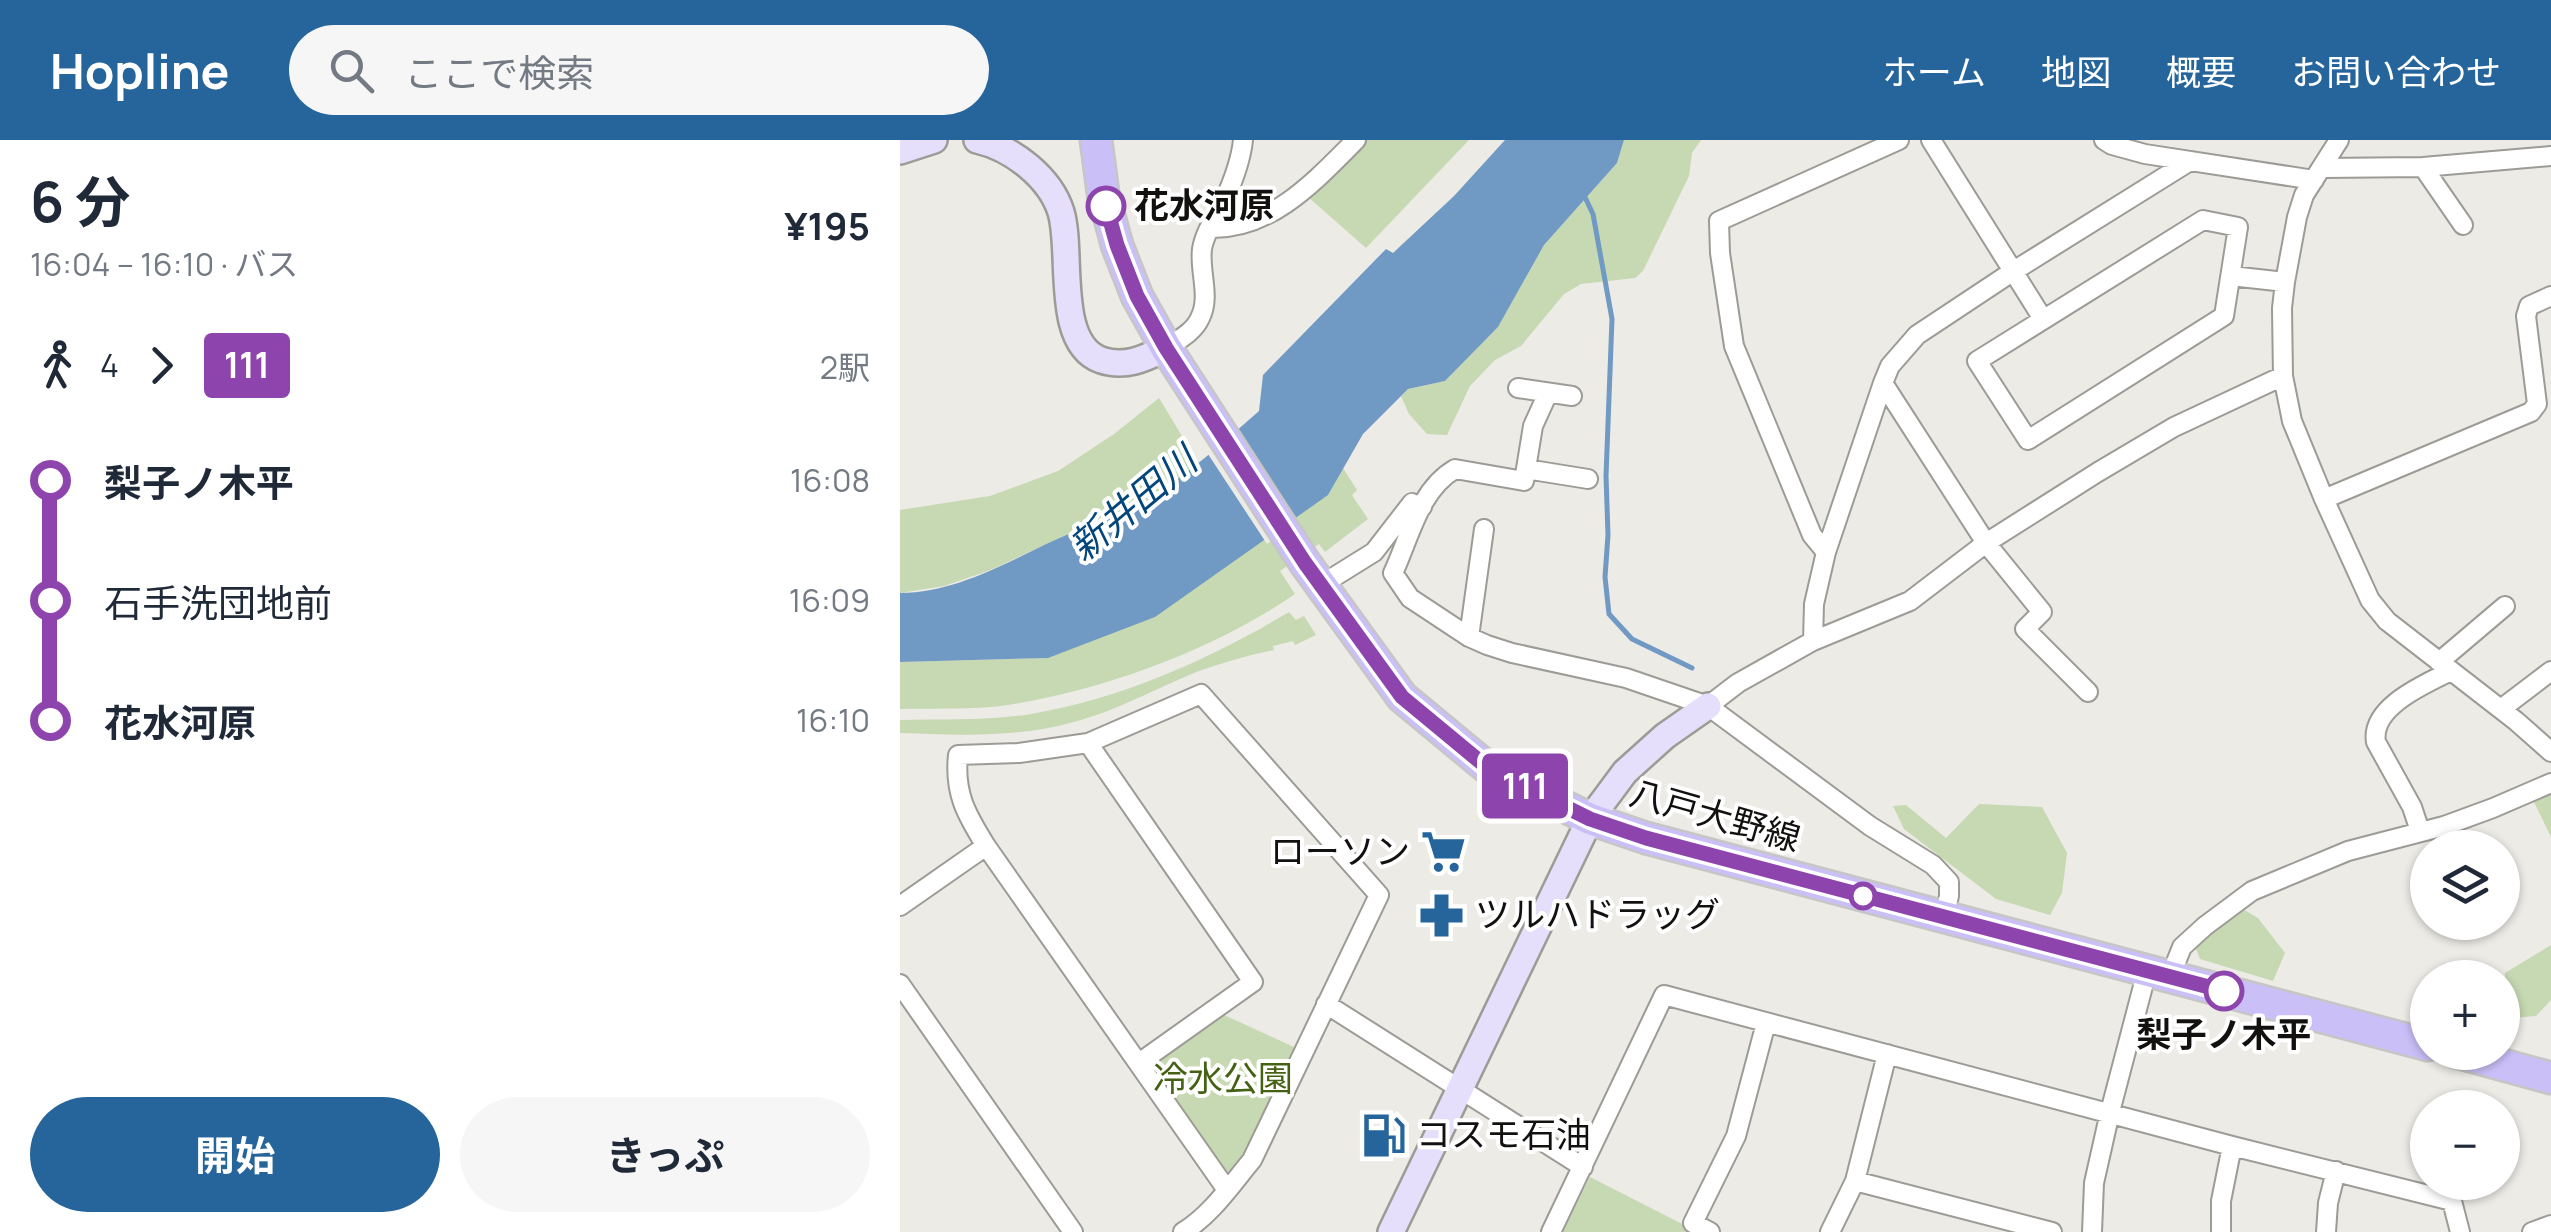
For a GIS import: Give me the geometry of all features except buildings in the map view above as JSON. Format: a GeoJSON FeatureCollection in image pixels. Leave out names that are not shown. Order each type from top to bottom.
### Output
{"type":"FeatureCollection","features":[{"type":"Feature","properties":{"kind":"main road","name":"八戸大野線"},"geometry":{"type":"LineString","coordinates":[[1096,140],[1103,193],[1117,245],[1137,296],[1191,390],[1313,574],[1402,697],[1489,769],[1590,819],[1646,838],[2410,1040]]}},
{"type":"Feature","properties":{"kind":"main road"},"geometry":{"type":"LineString","coordinates":[[2520,1070],[2551,1078]]}},
{"type":"Feature","properties":{"kind":"street"},"geometry":{"type":"LineString","coordinates":[[900,150],[934,140]]}},
{"type":"Feature","properties":{"kind":"street"},"geometry":{"type":"LineString","coordinates":[[977,140],[1000,149],[1035,172],[1048,187],[1060,210],[1066,236],[1070,310],[1080,346],[1095,358],[1115,364],[1140,361],[1166,348],[1190,332],[1200,318],[1205,300],[1202,245],[1225,199],[1244,140]]}},
{"type":"Feature","properties":{"kind":"street"},"geometry":{"type":"LineString","coordinates":[[1210,228],[1235,227],[1283,206],[1356,140]]}},
{"type":"Feature","properties":{"kind":"street"},"geometry":{"type":"LineString","coordinates":[[1826,552],[1812,535],[1734,346],[1719,221],[1899,140]]}},
{"type":"Feature","properties":{"kind":"street"},"geometry":{"type":"LineString","coordinates":[[1931,140],[2043,320]]}},
{"type":"Feature","properties":{"kind":"street"},"geometry":{"type":"LineString","coordinates":[[2104,140],[2144,154],[2319,174],[2551,156]]}},
{"type":"Feature","properties":{"kind":"street"},"geometry":{"type":"LineString","coordinates":[[2339,140],[2304,195],[2285,282],[2283,376],[2292,421],[2370,600],[2387,620],[2500,709],[2543,732],[2551,752]]}},
{"type":"Feature","properties":{"kind":"street"},"geometry":{"type":"LineString","coordinates":[[1814,641],[1814,604],[1826,552],[1890,366],[1917,335],[2190,161]]}},
{"type":"Feature","properties":{"kind":"street"},"geometry":{"type":"LineString","coordinates":[[2423,167],[2463,225]]}},
{"type":"Feature","properties":{"kind":"street"},"geometry":{"type":"LineString","coordinates":[[2203,220],[2238,227],[2232,276],[2224,316],[2028,440],[1977,361],[2203,220]]}},
{"type":"Feature","properties":{"kind":"street"},"geometry":{"type":"LineString","coordinates":[[2232,276],[2285,282]]}},
{"type":"Feature","properties":{"kind":"street"},"geometry":{"type":"LineString","coordinates":[[2324,499],[2531,412],[2536,404],[2526,316],[2529,306],[2551,296]]}},
{"type":"Feature","properties":{"kind":"street"},"geometry":{"type":"LineString","coordinates":[[1391,1232],[1590,819],[1625,772],[1665,736],[1738,683],[1814,641],[1910,601],[1986,543],[2098,472],[2174,427],[2283,376]]}},
{"type":"Feature","properties":{"kind":"street"},"geometry":{"type":"LineString","coordinates":[[1883,383],[1986,543],[2042,612],[2025,629],[2088,692]]}},
{"type":"Feature","properties":{"kind":"street"},"geometry":{"type":"LineString","coordinates":[[1518,388],[1572,396]]}},
{"type":"Feature","properties":{"kind":"street"},"geometry":{"type":"LineString","coordinates":[[1548,393],[1533,426],[1524,480],[1455,468],[1442,476],[1422,507],[1393,573],[1410,598],[1469,636],[1512,654],[1626,678],[1708,706],[1870,826],[1933,866],[1949,882],[1944,917]]}},
{"type":"Feature","properties":{"kind":"street"},"geometry":{"type":"LineString","coordinates":[[1526,469],[1588,479]]}},
{"type":"Feature","properties":{"kind":"street"},"geometry":{"type":"LineString","coordinates":[[1313,574],[1374,552],[1412,502],[1422,507]]}},
{"type":"Feature","properties":{"kind":"street"},"geometry":{"type":"LineString","coordinates":[[1469,636],[1484,529]]}},
{"type":"Feature","properties":{"kind":"street"},"geometry":{"type":"LineString","coordinates":[[2420,830],[2374,732],[2379,719],[2445,666],[2505,606]]}},
{"type":"Feature","properties":{"kind":"street"},"geometry":{"type":"LineString","coordinates":[[2500,709],[2551,670]]}},
{"type":"Feature","properties":{"kind":"street"},"geometry":{"type":"LineString","coordinates":[[1183,1232],[1196,1224],[1227,1190],[1252,1160],[1380,895],[1201,694],[1088,743],[1019,754],[958,755],[956,777],[964,811],[1227,1190]]}},
{"type":"Feature","properties":{"kind":"street"},"geometry":{"type":"LineString","coordinates":[[1088,743],[1253,982],[1139,1064]]}},
{"type":"Feature","properties":{"kind":"street"},"geometry":{"type":"LineString","coordinates":[[2425,830],[2493,808],[2551,782]]}},
{"type":"Feature","properties":{"kind":"street"},"geometry":{"type":"LineString","coordinates":[[2092,1232],[2094,1183],[2110,1112],[2159,974],[2204,926],[2252,891],[2348,850],[2410,834]]}},
{"type":"Feature","properties":{"kind":"street"},"geometry":{"type":"LineString","coordinates":[[900,906],[986,846]]}},
{"type":"Feature","properties":{"kind":"street"},"geometry":{"type":"LineString","coordinates":[[900,984],[1073,1232]]}},
{"type":"Feature","properties":{"kind":"street"},"geometry":{"type":"LineString","coordinates":[[1552,1232],[1664,995],[2232,1146],[2452,1200],[2460,1232]]}},
{"type":"Feature","properties":{"kind":"street"},"geometry":{"type":"LineString","coordinates":[[1326,1004],[1583,1167]]}},
{"type":"Feature","properties":{"kind":"street"},"geometry":{"type":"LineString","coordinates":[[1710,1232],[1693,1224],[1736,1136],[1766,1023]]}},
{"type":"Feature","properties":{"kind":"street"},"geometry":{"type":"LineString","coordinates":[[1830,1232],[1855,1181],[1887,1054]]}},
{"type":"Feature","properties":{"kind":"street"},"geometry":{"type":"LineString","coordinates":[[2221,1232],[2221,1202],[2232,1146]]}},
{"type":"Feature","properties":{"kind":"street"},"geometry":{"type":"LineString","coordinates":[[2326,1232],[2336,1170]]}},
{"type":"Feature","properties":{"kind":"street"},"geometry":{"type":"LineString","coordinates":[[1855,1181],[2052,1232]]}},
{"type":"Feature","properties":{"kind":"street"},"geometry":{"type":"LineString","coordinates":[[2532,1232],[2551,1224]]}},
{"type":"Feature","properties":{"kind":"green space"},"geometry":{"type":"Polygon","coordinates":[[[1364,140],[1469,140],[1366,248],[1307,196],[1364,140]]]}},
{"type":"Feature","properties":{"kind":"green space"},"geometry":{"type":"Polygon","coordinates":[[[1624,140],[1701,140],[1692,153],[1689,176],[1643,271],[1635,278],[1581,284],[1564,294],[1521,346],[1495,360],[1470,386],[1447,435],[1427,434],[1409,414],[1401,396],[1408,389],[1445,381],[1498,327],[1544,245],[1617,163],[1624,140]]]}},
{"type":"Feature","properties":{"kind":"green space"},"geometry":{"type":"Polygon","coordinates":[[[1159,398],[1199,464],[1146,501],[988,571],[944,586],[900,593],[900,510],[990,496],[1058,471],[1159,398]]]}},
{"type":"Feature","properties":{"kind":"green space"},"geometry":{"type":"Polygon","coordinates":[[[1343,468],[1357,490],[1352,495],[1368,519],[1325,552],[1319,544],[1280,571],[1295,594],[1263,615],[1192,651],[1077,691],[989,707],[900,709],[900,662],[1047,658],[1328,495],[1343,468]]]}},
{"type":"Feature","properties":{"kind":"green space"},"geometry":{"type":"Polygon","coordinates":[[[1289,612],[1296,620],[1304,616],[1316,635],[1295,645],[1293,641],[1273,646],[1274,650],[1199,671],[1087,718],[1007,733],[900,733],[900,720],[1015,716],[1099,698],[1197,661],[1289,612]]]}},
{"type":"Feature","properties":{"kind":"green space"},"geometry":{"type":"Polygon","coordinates":[[[2551,792],[2551,837],[2533,800],[2551,792]]]}},
{"type":"Feature","properties":{"kind":"green space"},"geometry":{"type":"Polygon","coordinates":[[[1979,804],[2042,807],[2067,853],[2062,893],[2050,915],[1996,899],[1904,829],[1893,806],[1906,805],[1946,838],[1979,804]]]}},
{"type":"Feature","properties":{"kind":"green space"},"geometry":{"type":"Polygon","coordinates":[[[2241,908],[2258,918],[2285,953],[2273,981],[2200,959],[2194,944],[2241,908]]]}},
{"type":"Feature","properties":{"kind":"green space"},"geometry":{"type":"Polygon","coordinates":[[[2551,945],[2551,1000],[2536,1016],[2520,1017],[2520,964],[2551,945]]]}},
{"type":"Feature","properties":{"kind":"green space","name":"冷水公園"},"geometry":{"type":"Polygon","coordinates":[[[1222,1014],[1296,1048],[1241,1162],[1233,1171],[1222,1171],[1152,1072],[1154,1062],[1222,1014]]]}},
{"type":"Feature","properties":{"kind":"green space"},"geometry":{"type":"Polygon","coordinates":[[[1590,1177],[1698,1232],[1562,1232],[1590,1177]]]}},
{"type":"Feature","properties":{"kind":"water"},"geometry":{"type":"Polygon","coordinates":[[[1505,140],[1624,140],[1617,163],[1544,245],[1498,327],[1445,381],[1408,389],[1363,434],[1328,495],[1155,617],[1048,658],[900,662],[900,593],[945,587],[989,571],[1133,508],[1179,478],[1259,411],[1263,375],[1386,249],[1393,253],[1454,196],[1505,140]]]}},
{"type":"Feature","properties":{"kind":"pier"},"geometry":{"type":"Polygon","coordinates":[[[1234,427],[1297,523],[1267,544],[1206,451],[1234,427]]]}},
{"type":"Feature","properties":{"kind":"waterway"},"geometry":{"type":"LineString","coordinates":[[1583,193],[1593,214],[1612,319],[1606,476],[1605,577],[1609,614],[1632,639],[1692,668]]}},
{"type":"Feature","properties":{"kind":"bus line","name":"111"},"geometry":{"type":"LineString","coordinates":[[1106,206],[1137,296],[1191,390],[1305,563],[1402,697],[1489,769],[1590,819],[1646,838],[2224,991]]}},
{"type":"Feature","properties":{"kind":"place","name":"花水河原"},"geometry":{"type":"Point","coordinates":[1106,206]}},
{"type":"Feature","properties":{"kind":"place","name":"ローソン"},"geometry":{"type":"Point","coordinates":[1443,852]}},
{"type":"Feature","properties":{"kind":"place","name":"ツルハドラッグ"},"geometry":{"type":"Point","coordinates":[1442,915]}},
{"type":"Feature","properties":{"kind":"place","name":"梨子ノ木平"},"geometry":{"type":"Point","coordinates":[2224,991]}},
{"type":"Feature","properties":{"kind":"place","name":"コスモ石油"},"geometry":{"type":"Point","coordinates":[1383,1135]}},
{"type":"Feature","properties":{"kind":"water label","name":"新井田川"},"geometry":{"type":"Point","coordinates":[1133,504]}}]}
